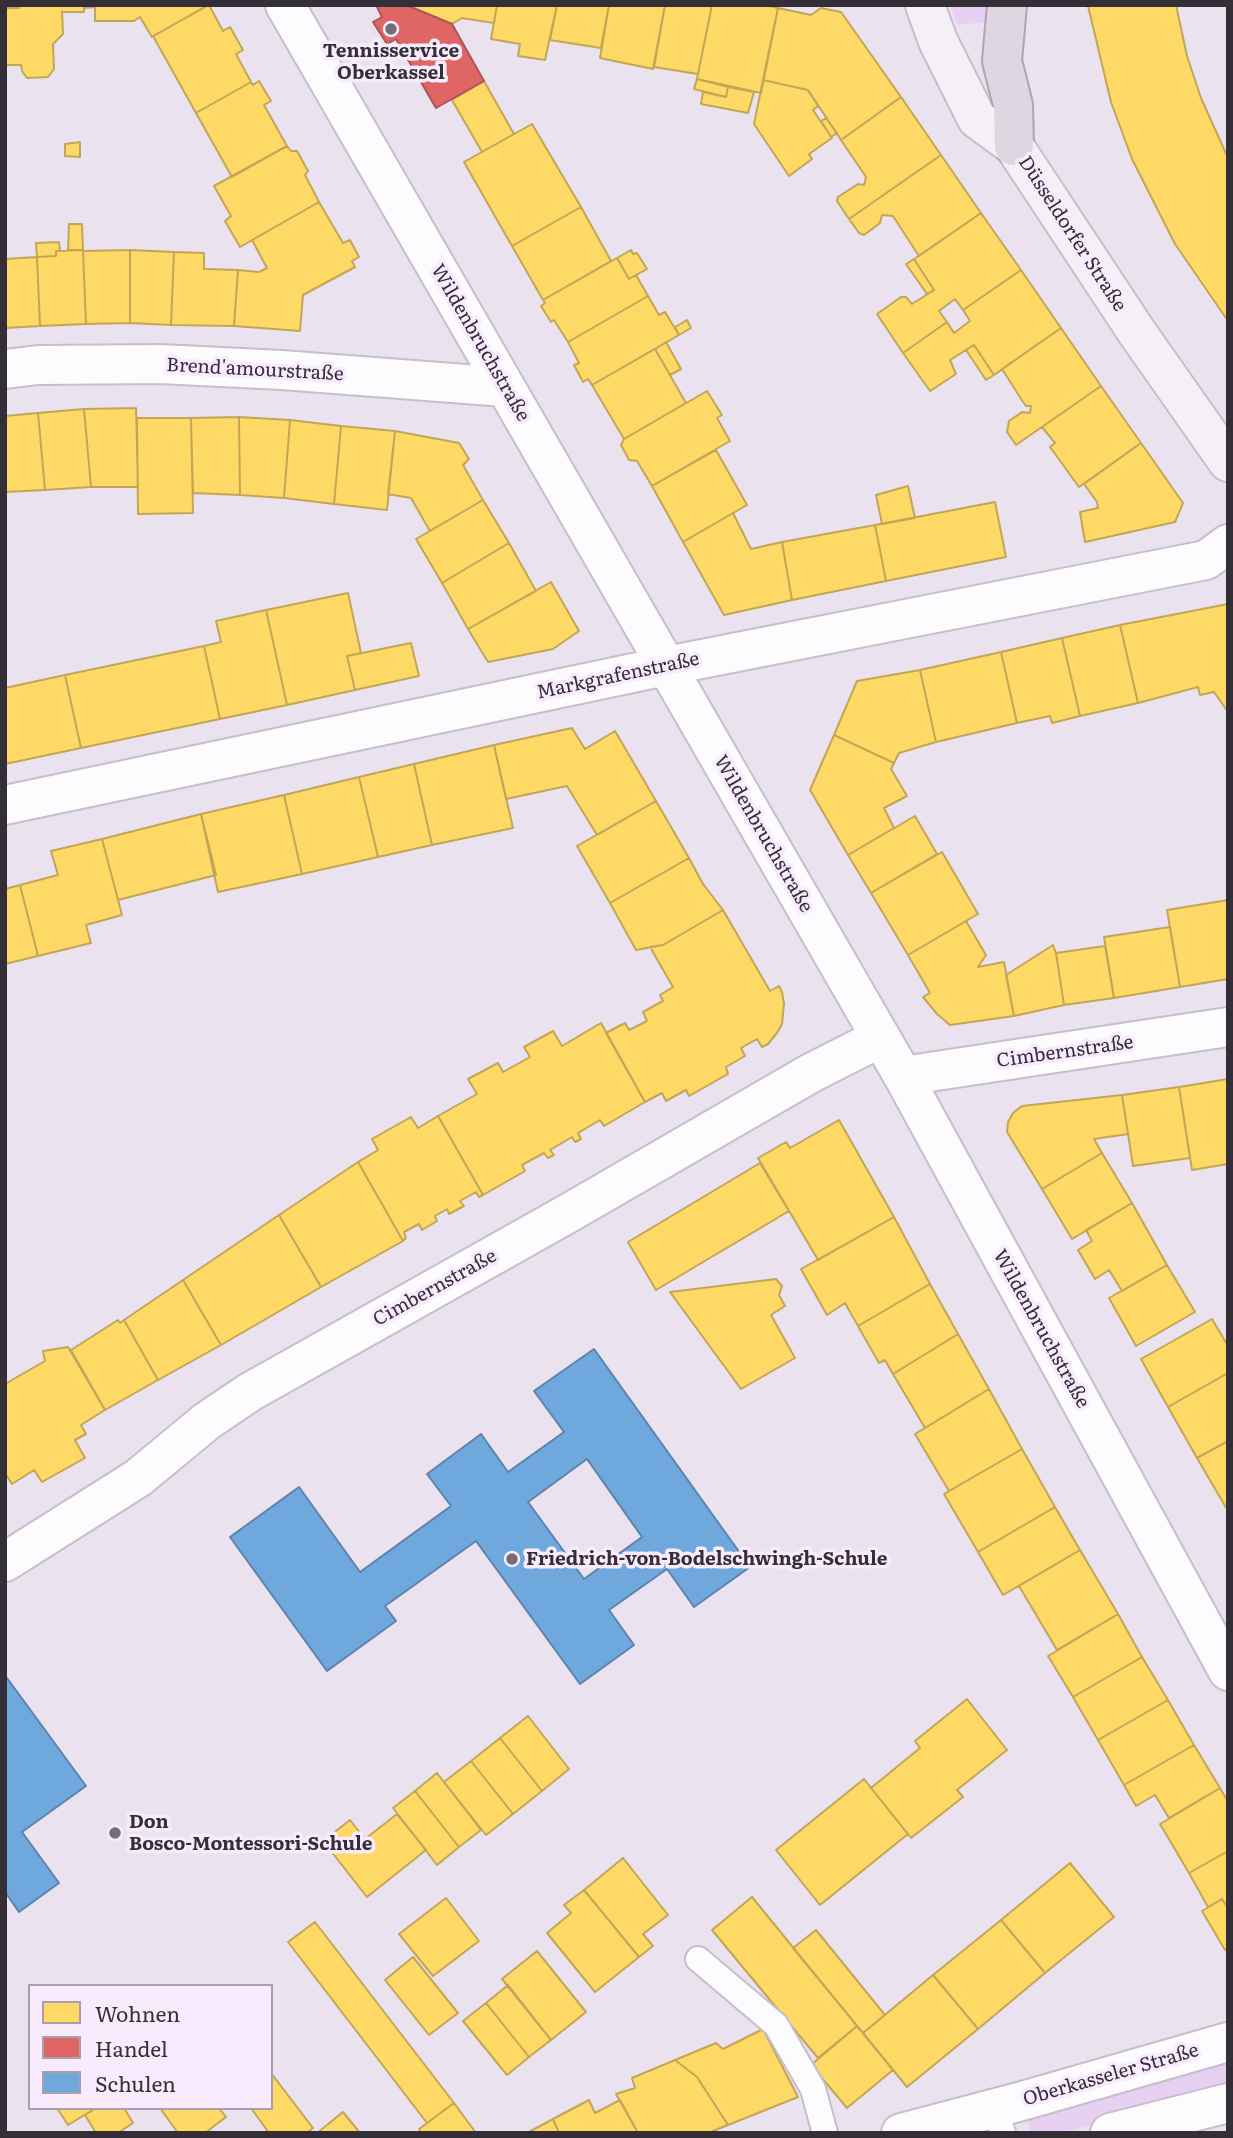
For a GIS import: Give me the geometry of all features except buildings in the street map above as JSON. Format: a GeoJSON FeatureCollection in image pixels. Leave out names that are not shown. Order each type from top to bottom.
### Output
{"type":"FeatureCollection","features":[{"type":"Feature","properties":{"kind":"highway"},"geometry":{"type":"LineString","coordinates":[[1007,5],[1002,61],[1013,105],[1014,146]]}},
{"type":"Feature","properties":{"kind":"street","name":"Wildenbruchstraße"},"geometry":{"type":"LineString","coordinates":[[285,5],[903,1076],[1228,1671]]}},
{"type":"Feature","properties":{"kind":"street","name":"Düsseldorfer Straße"},"geometry":{"type":"LineString","coordinates":[[925,5],[938,41],[977,119],[1014,146],[1129,320],[1228,462]]}},
{"type":"Feature","properties":{"kind":"street","name":"Brend'amourstraße"},"geometry":{"type":"LineString","coordinates":[[5,369],[38,365],[160,364],[505,387]]}},
{"type":"Feature","properties":{"kind":"street","name":"Markgrafenstraße"},"geometry":{"type":"LineString","coordinates":[[5,805],[666,666],[1206,559],[1228,544]]}},
{"type":"Feature","properties":{"kind":"street","name":"Cimbernstraße"},"geometry":{"type":"LineString","coordinates":[[903,1076],[1228,1027]]}},
{"type":"Feature","properties":{"kind":"street","name":"Cimbernstraße"},"geometry":{"type":"LineString","coordinates":[[5,1562],[138,1478],[207,1421],[250,1392],[811,1073],[880,1038]]}},
{"type":"Feature","properties":{"kind":"street","name":"Oberkasseler Straße"},"geometry":{"type":"LineString","coordinates":[[901,2133],[999,2121],[1228,2042]]}},
{"type":"Feature","properties":{"kind":"street"},"geometry":{"type":"LineString","coordinates":[[1110,2133],[1228,2103]]}},
{"type":"Feature","properties":{"kind":"lane"},"geometry":{"type":"LineString","coordinates":[[698,1959],[776,2025],[813,2089],[825,2133]]}},
{"type":"Feature","properties":{"kind":"shaded area"},"geometry":{"type":"Polygon","coordinates":[[[950,5],[991,5],[986,22],[957,25],[950,5]]]}},
{"type":"Feature","properties":{"kind":"shaded area"},"geometry":{"type":"Polygon","coordinates":[[[1228,2061],[1228,2093],[1059,2133],[1031,2133],[1027,2115],[1228,2061]]]}},
{"type":"Feature","properties":{"kind":"place","name":"Tennisservice Oberkassel"},"geometry":{"type":"Point","coordinates":[391,29]}},
{"type":"Feature","properties":{"kind":"place","name":"Friedrich-von-Bodelschwingh-Schule"},"geometry":{"type":"Point","coordinates":[512,1559]}},
{"type":"Feature","properties":{"kind":"place","name":"Don Bosco-Montessori-Schule"},"geometry":{"type":"Point","coordinates":[115,1833]}}]}
